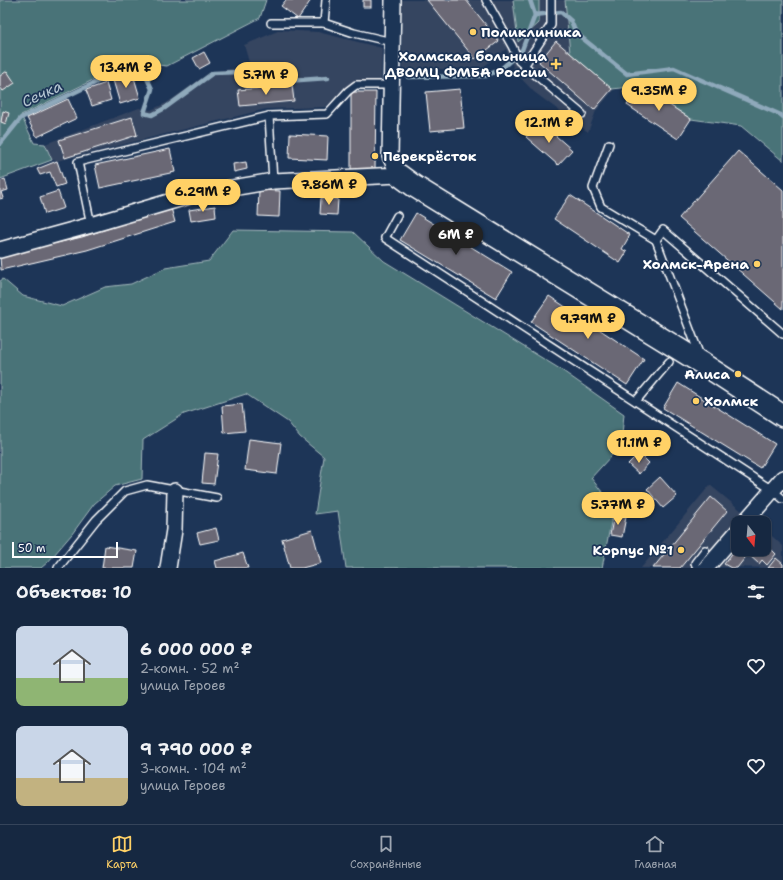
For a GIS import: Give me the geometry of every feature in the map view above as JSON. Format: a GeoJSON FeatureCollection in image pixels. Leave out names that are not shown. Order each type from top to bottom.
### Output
{"type":"FeatureCollection","features":[{"type":"Feature","properties":{"kind":"street"},"geometry":{"type":"LineString","coordinates":[[393,0],[390,156],[399,175],[703,364],[783,416]]}},
{"type":"Feature","properties":{"kind":"street"},"geometry":{"type":"LineString","coordinates":[[0,250],[196,194],[273,181],[399,175]]}},
{"type":"Feature","properties":{"kind":"street"},"geometry":{"type":"LineString","coordinates":[[752,516],[778,494],[783,478]]}},
{"type":"Feature","properties":{"kind":"street"},"geometry":{"type":"LineString","coordinates":[[168,568],[174,530],[175,491]]}},
{"type":"Feature","properties":{"kind":"street"},"geometry":{"type":"LineString","coordinates":[[706,568],[731,538]]}},
{"type":"Feature","properties":{"kind":"lane"},"geometry":{"type":"LineString","coordinates":[[324,23],[326,0]]}},
{"type":"Feature","properties":{"kind":"lane"},"geometry":{"type":"LineString","coordinates":[[486,0],[522,64],[582,114]]}},
{"type":"Feature","properties":{"kind":"lane"},"geometry":{"type":"LineString","coordinates":[[522,64],[551,25],[551,0]]}},
{"type":"Feature","properties":{"kind":"lane"},"geometry":{"type":"LineString","coordinates":[[271,23],[324,23],[354,33],[392,42]]}},
{"type":"Feature","properties":{"kind":"lane"},"geometry":{"type":"LineString","coordinates":[[90,225],[78,162],[269,116],[327,114],[348,91],[356,86],[391,85]]}},
{"type":"Feature","properties":{"kind":"lane"},"geometry":{"type":"LineString","coordinates":[[269,116],[273,181]]}},
{"type":"Feature","properties":{"kind":"lane"},"geometry":{"type":"LineString","coordinates":[[609,144],[594,188],[601,207],[656,240],[703,364]]}},
{"type":"Feature","properties":{"kind":"lane"},"geometry":{"type":"LineString","coordinates":[[397,216],[385,238],[778,494]]}},
{"type":"Feature","properties":{"kind":"lane"},"geometry":{"type":"LineString","coordinates":[[656,240],[663,230],[783,334]]}},
{"type":"Feature","properties":{"kind":"lane"},"geometry":{"type":"LineString","coordinates":[[636,401],[669,362]]}},
{"type":"Feature","properties":{"kind":"lane"},"geometry":{"type":"LineString","coordinates":[[58,568],[96,520],[125,491],[146,485],[217,498]]}},
{"type":"Feature","properties":{"kind":"lane"},"geometry":{"type":"LineString","coordinates":[[696,568],[695,563],[705,550]]}},
{"type":"Feature","properties":{"kind":"shaded area","name":"Холмская больница ДВОМЦ ФМБА России"},"geometry":{"type":"Polygon","coordinates":[[[402,0],[571,0],[621,81],[596,111],[588,132],[534,92],[515,72],[506,49],[482,68],[402,70],[402,0]]]}},
{"type":"Feature","properties":{"kind":"shaded area"},"geometry":{"type":"Polygon","coordinates":[[[280,30],[318,32],[382,48],[381,83],[355,82],[325,107],[266,109],[57,161],[52,160],[45,144],[139,108],[151,110],[168,102],[210,72],[250,66],[244,45],[280,30]]]}},
{"type":"Feature","properties":{"kind":"shaded area"},"geometry":{"type":"Polygon","coordinates":[[[710,485],[743,512],[740,516],[731,516],[731,527],[698,568],[641,568],[710,485]]]}},
{"type":"Feature","properties":{"kind":"shaded area"},"geometry":{"type":"Polygon","coordinates":[[[771,535],[783,546],[783,568],[718,567],[731,551],[731,556],[771,556],[771,535]]]}},
{"type":"Feature","properties":{"kind":"green space"},"geometry":{"type":"Polygon","coordinates":[[[0,0],[266,0],[260,18],[167,66],[130,62],[21,115],[34,143],[45,144],[52,160],[0,179],[0,0]]]}},
{"type":"Feature","properties":{"kind":"green space"},"geometry":{"type":"Polygon","coordinates":[[[513,0],[539,0],[539,23],[518,42],[513,0]]]}},
{"type":"Feature","properties":{"kind":"green space"},"geometry":{"type":"Polygon","coordinates":[[[565,0],[783,0],[783,161],[741,126],[691,119],[640,86],[612,89],[570,53],[565,0]]]}},
{"type":"Feature","properties":{"kind":"green space"},"geometry":{"type":"Polygon","coordinates":[[[233,230],[353,232],[384,261],[560,369],[624,414],[621,445],[591,478],[614,507],[602,568],[346,568],[338,511],[315,514],[324,457],[300,437],[288,422],[246,394],[184,414],[143,440],[142,479],[115,486],[94,504],[72,534],[41,568],[0,568],[0,281],[3,279],[23,296],[62,306],[105,287],[131,284],[165,268],[209,261],[233,230]]]}},
{"type":"Feature","properties":{"kind":"building"},"geometry":{"type":"Polygon","coordinates":[[[286,0],[311,0],[298,19],[281,6],[286,0]]]}},
{"type":"Feature","properties":{"kind":"building"},"geometry":{"type":"Polygon","coordinates":[[[363,0],[371,0],[371,7],[363,7],[363,0]]]}},
{"type":"Feature","properties":{"kind":"building","name":"Поликлиника"},"geometry":{"type":"Polygon","coordinates":[[[427,0],[466,0],[499,41],[475,59],[427,0]]]}},
{"type":"Feature","properties":{"kind":"building"},"geometry":{"type":"Polygon","coordinates":[[[556,41],[612,89],[594,110],[539,62],[556,41]]]}},
{"type":"Feature","properties":{"kind":"building"},"geometry":{"type":"Polygon","coordinates":[[[204,52],[210,63],[199,69],[193,58],[204,52]]]}},
{"type":"Feature","properties":{"kind":"building"},"geometry":{"type":"Polygon","coordinates":[[[7,71],[15,83],[3,91],[0,87],[0,76],[7,71]]]}},
{"type":"Feature","properties":{"kind":"building"},"geometry":{"type":"Polygon","coordinates":[[[133,74],[140,98],[120,104],[113,80],[133,74]]]}},
{"type":"Feature","properties":{"kind":"building"},"geometry":{"type":"Polygon","coordinates":[[[106,83],[111,100],[92,106],[86,90],[106,83]]]}},
{"type":"Feature","properties":{"kind":"building"},"geometry":{"type":"Polygon","coordinates":[[[292,85],[294,101],[240,106],[238,90],[292,85]]]}},
{"type":"Feature","properties":{"kind":"building"},"geometry":{"type":"Polygon","coordinates":[[[640,86],[691,119],[678,139],[627,105],[640,86]]]}},
{"type":"Feature","properties":{"kind":"building"},"geometry":{"type":"Polygon","coordinates":[[[460,89],[464,128],[430,131],[426,92],[460,89]]]}},
{"type":"Feature","properties":{"kind":"building"},"geometry":{"type":"Polygon","coordinates":[[[351,92],[376,92],[375,170],[351,170],[351,92]]]}},
{"type":"Feature","properties":{"kind":"building"},"geometry":{"type":"Polygon","coordinates":[[[68,99],[77,118],[37,137],[27,118],[68,99]]]}},
{"type":"Feature","properties":{"kind":"building"},"geometry":{"type":"Polygon","coordinates":[[[3,111],[9,113],[6,124],[1,122],[3,111]]]}},
{"type":"Feature","properties":{"kind":"building"},"geometry":{"type":"Polygon","coordinates":[[[132,117],[137,135],[65,158],[59,140],[132,117]]]}},
{"type":"Feature","properties":{"kind":"building"},"geometry":{"type":"Polygon","coordinates":[[[540,122],[572,150],[558,165],[526,137],[540,122]]]}},
{"type":"Feature","properties":{"kind":"building"},"geometry":{"type":"Polygon","coordinates":[[[290,134],[328,136],[327,160],[289,158],[290,134]]]}},
{"type":"Feature","properties":{"kind":"building"},"geometry":{"type":"Polygon","coordinates":[[[170,149],[175,172],[100,188],[95,165],[170,149]]]}},
{"type":"Feature","properties":{"kind":"building","name":"Холмск-Арена"},"geometry":{"type":"Polygon","coordinates":[[[738,151],[783,190],[783,309],[679,218],[738,151]]]}},
{"type":"Feature","properties":{"kind":"building"},"geometry":{"type":"Polygon","coordinates":[[[57,161],[65,184],[56,187],[50,172],[40,175],[37,169],[57,161]]]}},
{"type":"Feature","properties":{"kind":"building"},"geometry":{"type":"Polygon","coordinates":[[[246,162],[247,169],[234,172],[233,164],[246,162]]]}},
{"type":"Feature","properties":{"kind":"building"},"geometry":{"type":"Polygon","coordinates":[[[5,179],[8,190],[1,192],[3,198],[0,199],[0,181],[5,179]]]}},
{"type":"Feature","properties":{"kind":"building"},"geometry":{"type":"Polygon","coordinates":[[[259,190],[280,191],[279,217],[258,216],[259,190]]]}},
{"type":"Feature","properties":{"kind":"building"},"geometry":{"type":"Polygon","coordinates":[[[58,191],[64,208],[45,214],[40,197],[58,191]]]}},
{"type":"Feature","properties":{"kind":"building"},"geometry":{"type":"Polygon","coordinates":[[[570,195],[630,235],[622,249],[627,252],[620,263],[554,219],[570,195]]]}},
{"type":"Feature","properties":{"kind":"building"},"geometry":{"type":"Polygon","coordinates":[[[321,198],[338,199],[337,215],[320,214],[321,198]]]}},
{"type":"Feature","properties":{"kind":"building"},"geometry":{"type":"Polygon","coordinates":[[[215,206],[216,217],[191,221],[189,210],[215,206]]]}},
{"type":"Feature","properties":{"kind":"building"},"geometry":{"type":"Polygon","coordinates":[[[171,208],[175,222],[87,250],[1,270],[0,256],[82,237],[171,208]]]}},
{"type":"Feature","properties":{"kind":"building"},"geometry":{"type":"Polygon","coordinates":[[[416,213],[512,272],[496,298],[400,240],[416,213]]]}},
{"type":"Feature","properties":{"kind":"building"},"geometry":{"type":"Polygon","coordinates":[[[549,296],[644,359],[627,385],[531,322],[549,296]]]}},
{"type":"Feature","properties":{"kind":"building"},"geometry":{"type":"Polygon","coordinates":[[[678,383],[775,444],[760,468],[663,408],[678,383]]]}},
{"type":"Feature","properties":{"kind":"building"},"geometry":{"type":"Polygon","coordinates":[[[242,404],[245,431],[224,433],[222,406],[242,404]]]}},
{"type":"Feature","properties":{"kind":"building"},"geometry":{"type":"Polygon","coordinates":[[[249,439],[281,443],[277,474],[245,470],[249,439]]]}},
{"type":"Feature","properties":{"kind":"building"},"geometry":{"type":"Polygon","coordinates":[[[205,453],[218,454],[214,484],[202,483],[205,453]]]}},
{"type":"Feature","properties":{"kind":"building"},"geometry":{"type":"Polygon","coordinates":[[[639,453],[649,463],[639,474],[628,464],[639,453]]]}},
{"type":"Feature","properties":{"kind":"building"},"geometry":{"type":"Polygon","coordinates":[[[660,477],[677,496],[663,508],[647,489],[660,477]]]}},
{"type":"Feature","properties":{"kind":"building","name":"Корпус №1"},"geometry":{"type":"Polygon","coordinates":[[[711,497],[727,511],[680,568],[653,568],[711,497]]]}},
{"type":"Feature","properties":{"kind":"building"},"geometry":{"type":"Polygon","coordinates":[[[614,515],[626,517],[622,537],[610,535],[614,515]]]}},
{"type":"Feature","properties":{"kind":"building"},"geometry":{"type":"Polygon","coordinates":[[[216,528],[219,540],[200,544],[197,533],[216,528]]]}},
{"type":"Feature","properties":{"kind":"building"},"geometry":{"type":"Polygon","coordinates":[[[312,530],[321,563],[302,568],[290,568],[282,539],[312,530]]]}},
{"type":"Feature","properties":{"kind":"building"},"geometry":{"type":"Polygon","coordinates":[[[105,546],[137,551],[134,568],[102,568],[105,546]]]}},
{"type":"Feature","properties":{"kind":"building"},"geometry":{"type":"Polygon","coordinates":[[[771,549],[776,554],[767,565],[762,560],[759,564],[750,556],[771,556],[771,549]]]}},
{"type":"Feature","properties":{"kind":"building"},"geometry":{"type":"Polygon","coordinates":[[[243,553],[248,568],[217,568],[215,561],[243,553]]]}},
{"type":"Feature","properties":{"kind":"building"},"geometry":{"type":"Polygon","coordinates":[[[731,555],[746,556],[737,568],[731,568],[724,564],[731,555]]]}},
{"type":"Feature","properties":{"kind":"building"},"geometry":{"type":"Polygon","coordinates":[[[776,558],[783,564],[783,567],[768,568],[776,558]]]}},
{"type":"Feature","properties":{"kind":"waterway"},"geometry":{"type":"LineString","coordinates":[[530,0],[535,15]]}},
{"type":"Feature","properties":{"kind":"waterway"},"geometry":{"type":"LineString","coordinates":[[535,15],[561,12],[571,21],[576,33],[627,74],[674,68],[783,117]]}},
{"type":"Feature","properties":{"kind":"waterway","name":"Сечка"},"geometry":{"type":"LineString","coordinates":[[408,77],[486,76],[501,69],[522,50],[535,15]]}},
{"type":"Feature","properties":{"kind":"waterway","name":"Сечка"},"geometry":{"type":"LineString","coordinates":[[0,144],[21,118],[132,65],[144,72],[152,89],[144,113],[152,115],[165,108],[213,73],[270,71],[286,81],[328,78]]}},
{"type":"Feature","properties":{"kind":"place","name":"Поликлиника"},"geometry":{"type":"Point","coordinates":[473,32]}},
{"type":"Feature","properties":{"kind":"place","name":"Холмская больница ДВОМЦ ФМБА России"},"geometry":{"type":"Point","coordinates":[556,64]}},
{"type":"Feature","properties":{"kind":"place","name":"Перекрёсток"},"geometry":{"type":"Point","coordinates":[375,156]}},
{"type":"Feature","properties":{"kind":"place","name":"Холмск-Арена"},"geometry":{"type":"Point","coordinates":[757,264]}},
{"type":"Feature","properties":{"kind":"place","name":"Алиса"},"geometry":{"type":"Point","coordinates":[738,374]}},
{"type":"Feature","properties":{"kind":"place","name":"Холмск"},"geometry":{"type":"Point","coordinates":[696,401]}},
{"type":"Feature","properties":{"kind":"place","name":"Корпус №1"},"geometry":{"type":"Point","coordinates":[681,550]}}]}
